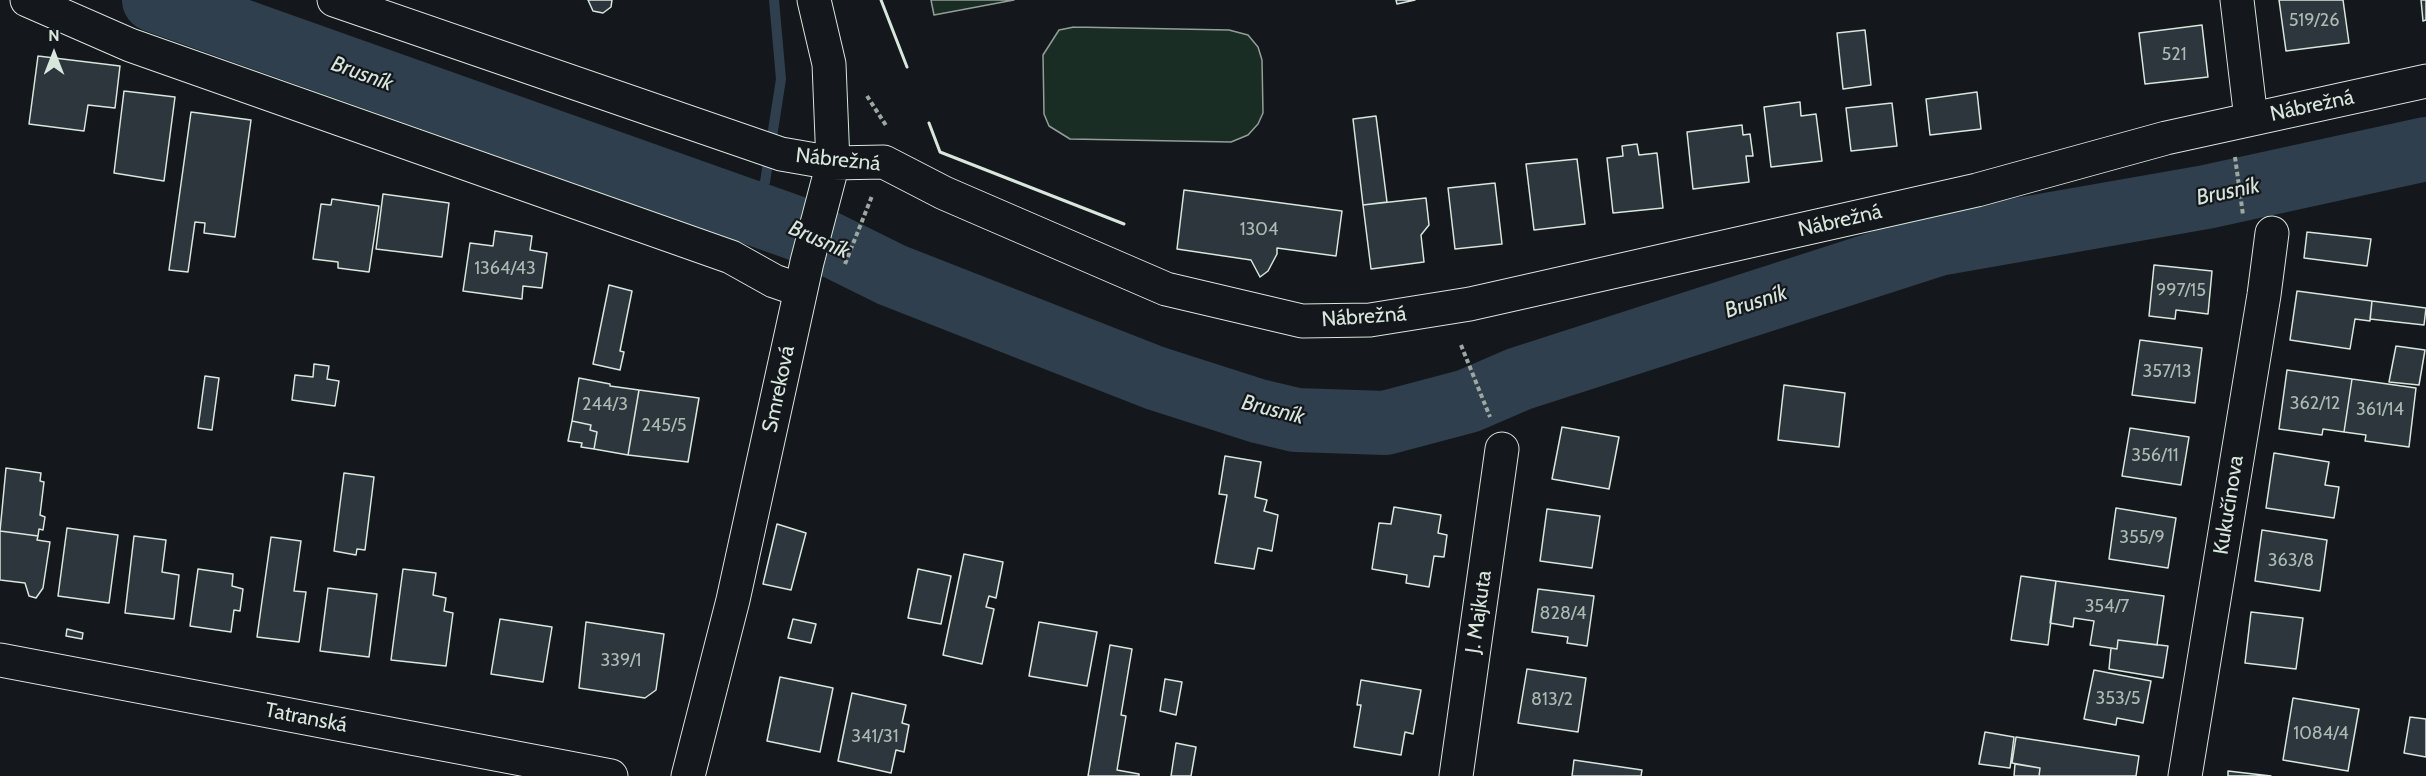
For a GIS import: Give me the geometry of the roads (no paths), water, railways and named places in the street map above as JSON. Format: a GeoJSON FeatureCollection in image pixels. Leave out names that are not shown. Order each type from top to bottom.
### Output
{"type":"FeatureCollection","features":[{"type":"Feature","properties":{"kind":"street"},"geometry":{"type":"LineString","coordinates":[[27,0],[130,45],[730,257],[774,281],[803,276]]}},
{"type":"Feature","properties":{"kind":"street","name":"Nábrežná"},"geometry":{"type":"LineString","coordinates":[[334,0],[768,150],[833,163],[884,162],[944,193],[1166,289],[1302,321],[1370,320],[1470,304],[1977,190],[2166,138],[2426,81]]}},
{"type":"Feature","properties":{"kind":"street","name":"Smreková"},"geometry":{"type":"LineString","coordinates":[[688,776],[733,600],[803,276],[833,163],[829,64],[814,0]]}},
{"type":"Feature","properties":{"kind":"street"},"geometry":{"type":"LineString","coordinates":[[2236,0],[2251,119]]}},
{"type":"Feature","properties":{"kind":"street","name":"Kukučínova"},"geometry":{"type":"LineString","coordinates":[[2185,776],[2264,295],[2258,230]]}},
{"type":"Feature","properties":{"kind":"street","name":"J. Majkuta"},"geometry":{"type":"LineString","coordinates":[[1456,776],[1502,449]]}},
{"type":"Feature","properties":{"kind":"street","name":"Tatranská"},"geometry":{"type":"LineString","coordinates":[[0,660],[611,776]]}},
{"type":"Feature","properties":{"kind":"waterway","name":"Brusník"},"geometry":{"type":"LineString","coordinates":[[154,0],[801,230],[892,275],[1155,378],[1258,411],[1296,420],[1385,423],[1468,401],[1519,379],[1938,244],[2206,197],[2426,149]]}},
{"type":"Feature","properties":{"kind":"waterway"},"geometry":{"type":"LineString","coordinates":[[743,210],[765,182],[781,79],[774,0]]}}]}
